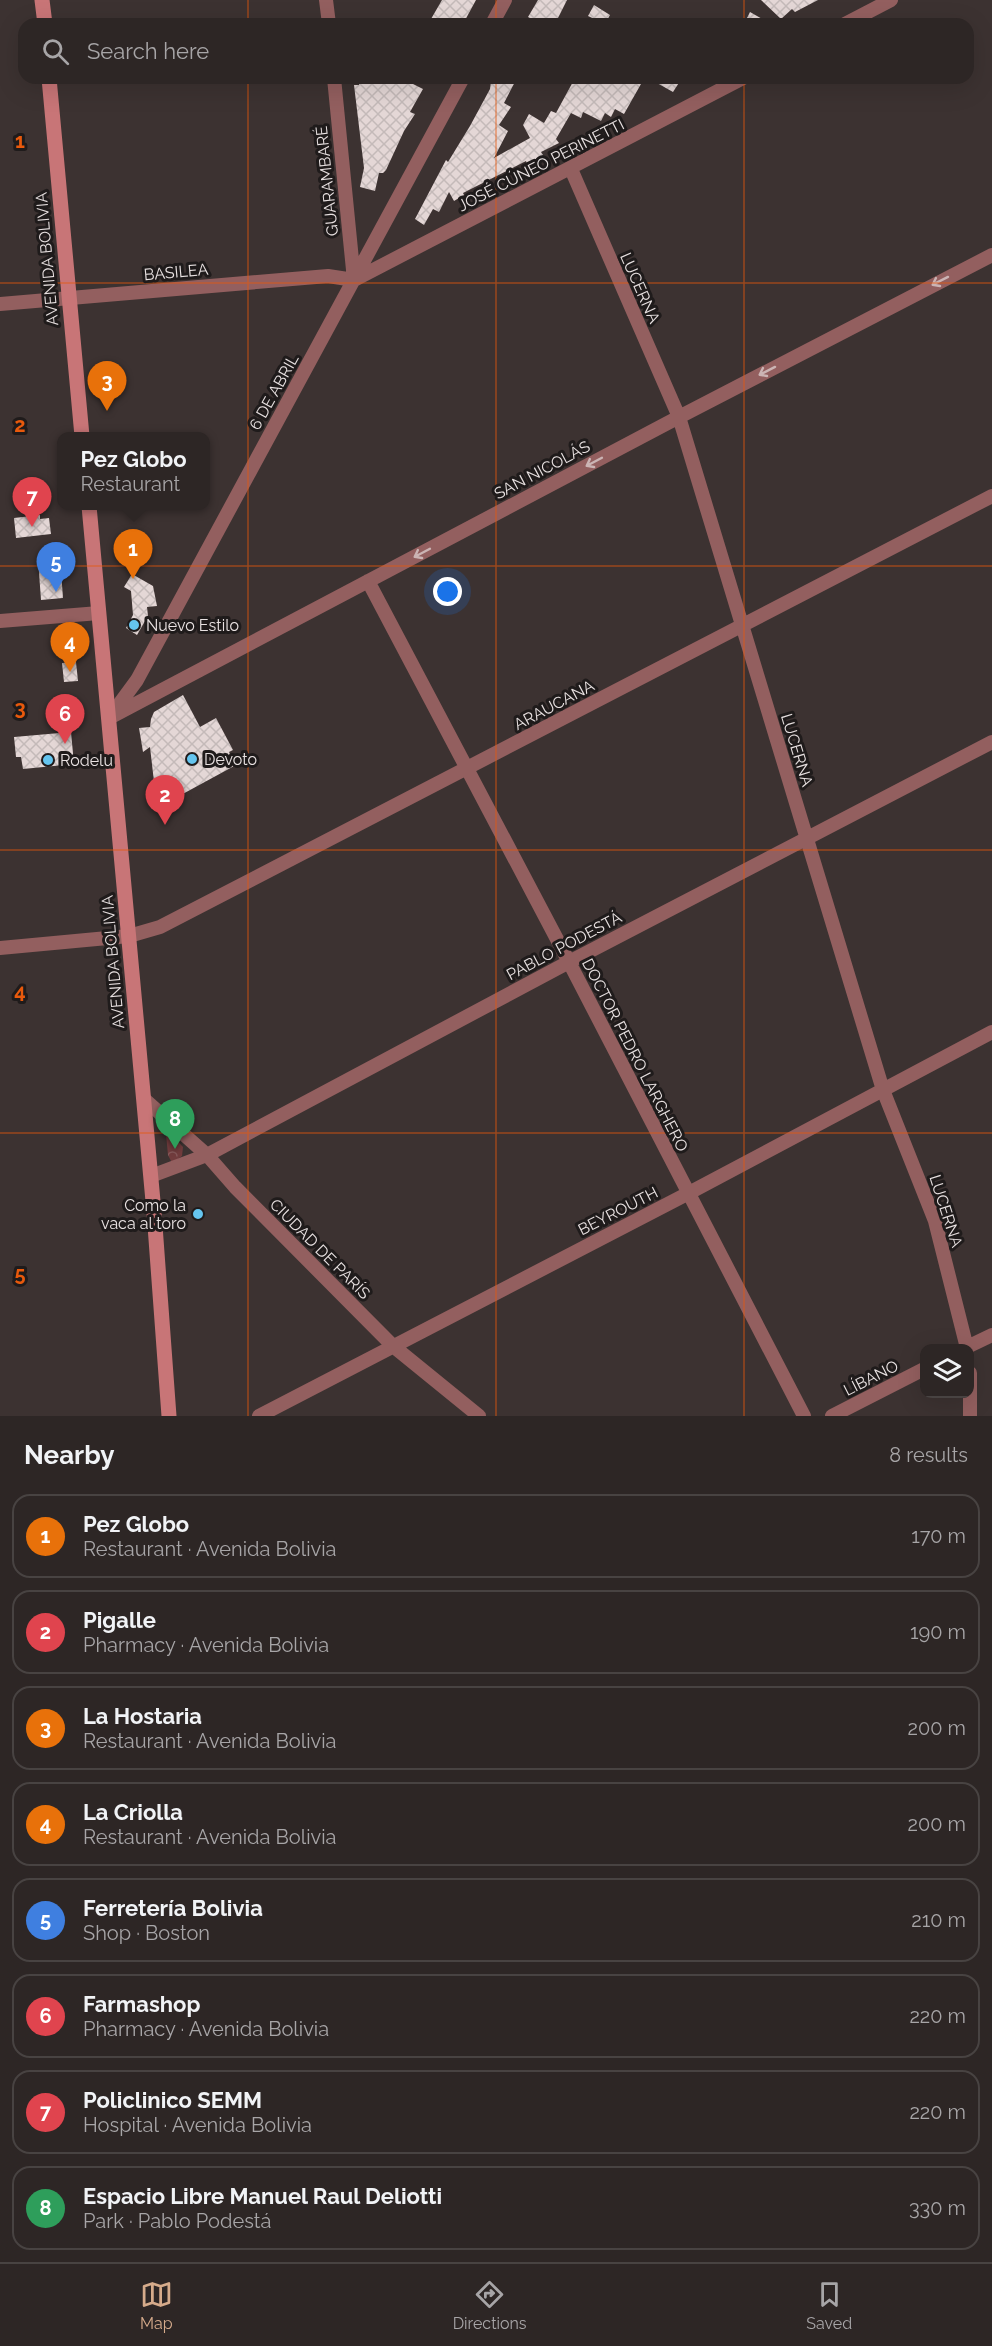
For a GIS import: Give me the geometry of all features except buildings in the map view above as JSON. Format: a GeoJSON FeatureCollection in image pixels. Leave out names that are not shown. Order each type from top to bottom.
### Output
{"type":"FeatureCollection","features":[{"type":"Feature","properties":{"kind":"street"},"geometry":{"type":"LineString","coordinates":[[42,0],[44,18]]}},
{"type":"Feature","properties":{"kind":"street"},"geometry":{"type":"LineString","coordinates":[[326,0],[328,18]]}},
{"type":"Feature","properties":{"kind":"street"},"geometry":{"type":"LineString","coordinates":[[495,18],[505,0]]}},
{"type":"Feature","properties":{"kind":"street"},"geometry":{"type":"LineString","coordinates":[[856,18],[891,0]]}},
{"type":"Feature","properties":{"kind":"street","name":"AVENIDA BOLIVIA"},"geometry":{"type":"LineString","coordinates":[[50,84],[82,432]]}},
{"type":"Feature","properties":{"kind":"street","name":"GUARAMBARÉ"},"geometry":{"type":"LineString","coordinates":[[335,84],[354,280]]}},
{"type":"Feature","properties":{"kind":"street","name":"6 DE ABRIL"},"geometry":{"type":"LineString","coordinates":[[109,718],[137,680],[460,84]]}},
{"type":"Feature","properties":{"kind":"street","name":"JOSÉ CÚNEO PERINETTI"},"geometry":{"type":"LineString","coordinates":[[354,280],[571,170],[732,84]]}},
{"type":"Feature","properties":{"kind":"street","name":"LUCERNA"},"geometry":{"type":"LineString","coordinates":[[571,170],[678,417],[883,1090],[935,1221],[965,1344]]}},
{"type":"Feature","properties":{"kind":"street","name":"SAN NICOLÁS"},"geometry":{"type":"LineString","coordinates":[[109,718],[678,417],[992,255]]}},
{"type":"Feature","properties":{"kind":"street","name":"BASILEA"},"geometry":{"type":"LineString","coordinates":[[0,304],[328,276],[354,280]]}},
{"type":"Feature","properties":{"kind":"street","name":"ARAUCANA"},"geometry":{"type":"LineString","coordinates":[[0,948],[129,936],[160,927],[468,770],[992,496]]}},
{"type":"Feature","properties":{"kind":"street","name":"AVENIDA BOLIVIA"},"geometry":{"type":"LineString","coordinates":[[89,510],[151,1176],[170,1416]]}},
{"type":"Feature","properties":{"kind":"street","name":"DOCTOR PEDRO LARGHERO"},"geometry":{"type":"LineString","coordinates":[[368,581],[569,962],[687,1194],[804,1416]]}},
{"type":"Feature","properties":{"kind":"street"},"geometry":{"type":"LineString","coordinates":[[0,621],[99,613]]}},
{"type":"Feature","properties":{"kind":"street","name":"PABLO PODESTÁ"},"geometry":{"type":"LineString","coordinates":[[151,1176],[207,1155],[569,962],[992,742]]}},
{"type":"Feature","properties":{"kind":"street","name":"BEYROUTH"},"geometry":{"type":"LineString","coordinates":[[259,1416],[687,1194],[992,1032]]}},
{"type":"Feature","properties":{"kind":"street","name":"CIUDAD DE PARÍS"},"geometry":{"type":"LineString","coordinates":[[144,1100],[207,1155],[235,1187],[393,1347],[479,1416]]}},
{"type":"Feature","properties":{"kind":"street"},"geometry":{"type":"LineString","coordinates":[[974,1344],[992,1335]]}},
{"type":"Feature","properties":{"kind":"street","name":"LÍBANO"},"geometry":{"type":"LineString","coordinates":[[832,1416],[920,1371]]}},
{"type":"Feature","properties":{"kind":"street"},"geometry":{"type":"LineString","coordinates":[[970,1398],[970,1416]]}},
{"type":"Feature","properties":{"kind":"green space"},"geometry":{"type":"Polygon","coordinates":[[[166,1134],[171,1134],[183,1147],[182,1156],[172,1163],[168,1155],[166,1134]]]}},
{"type":"Feature","properties":{"kind":"place","name":"La Hostaria"},"geometry":{"type":"Point","coordinates":[107,411]}},
{"type":"Feature","properties":{"kind":"place","name":"Policlinico SEMM"},"geometry":{"type":"Point","coordinates":[32,527]}},
{"type":"Feature","properties":{"kind":"place","name":"Pez Globo"},"geometry":{"type":"Point","coordinates":[133,579]}},
{"type":"Feature","properties":{"kind":"place","name":"Ferretería Bolivia"},"geometry":{"type":"Point","coordinates":[56,592]}},
{"type":"Feature","properties":{"kind":"place","name":"Nuevo Estilo"},"geometry":{"type":"Point","coordinates":[134,625]}},
{"type":"Feature","properties":{"kind":"place","name":"La Criolla"},"geometry":{"type":"Point","coordinates":[70,672]}},
{"type":"Feature","properties":{"kind":"place","name":"Farmashop"},"geometry":{"type":"Point","coordinates":[65,744]}},
{"type":"Feature","properties":{"kind":"place","name":"Devoto"},"geometry":{"type":"Point","coordinates":[192,759]}},
{"type":"Feature","properties":{"kind":"place","name":"Rodelu"},"geometry":{"type":"Point","coordinates":[48,760]}},
{"type":"Feature","properties":{"kind":"place","name":"Pigalle"},"geometry":{"type":"Point","coordinates":[165,825]}},
{"type":"Feature","properties":{"kind":"place","name":"Espacio Libre Manuel Raul Deliotti"},"geometry":{"type":"Point","coordinates":[175,1149]}},
{"type":"Feature","properties":{"kind":"place","name":"Como la vaca al toro"},"geometry":{"type":"Point","coordinates":[198,1214]}}]}
